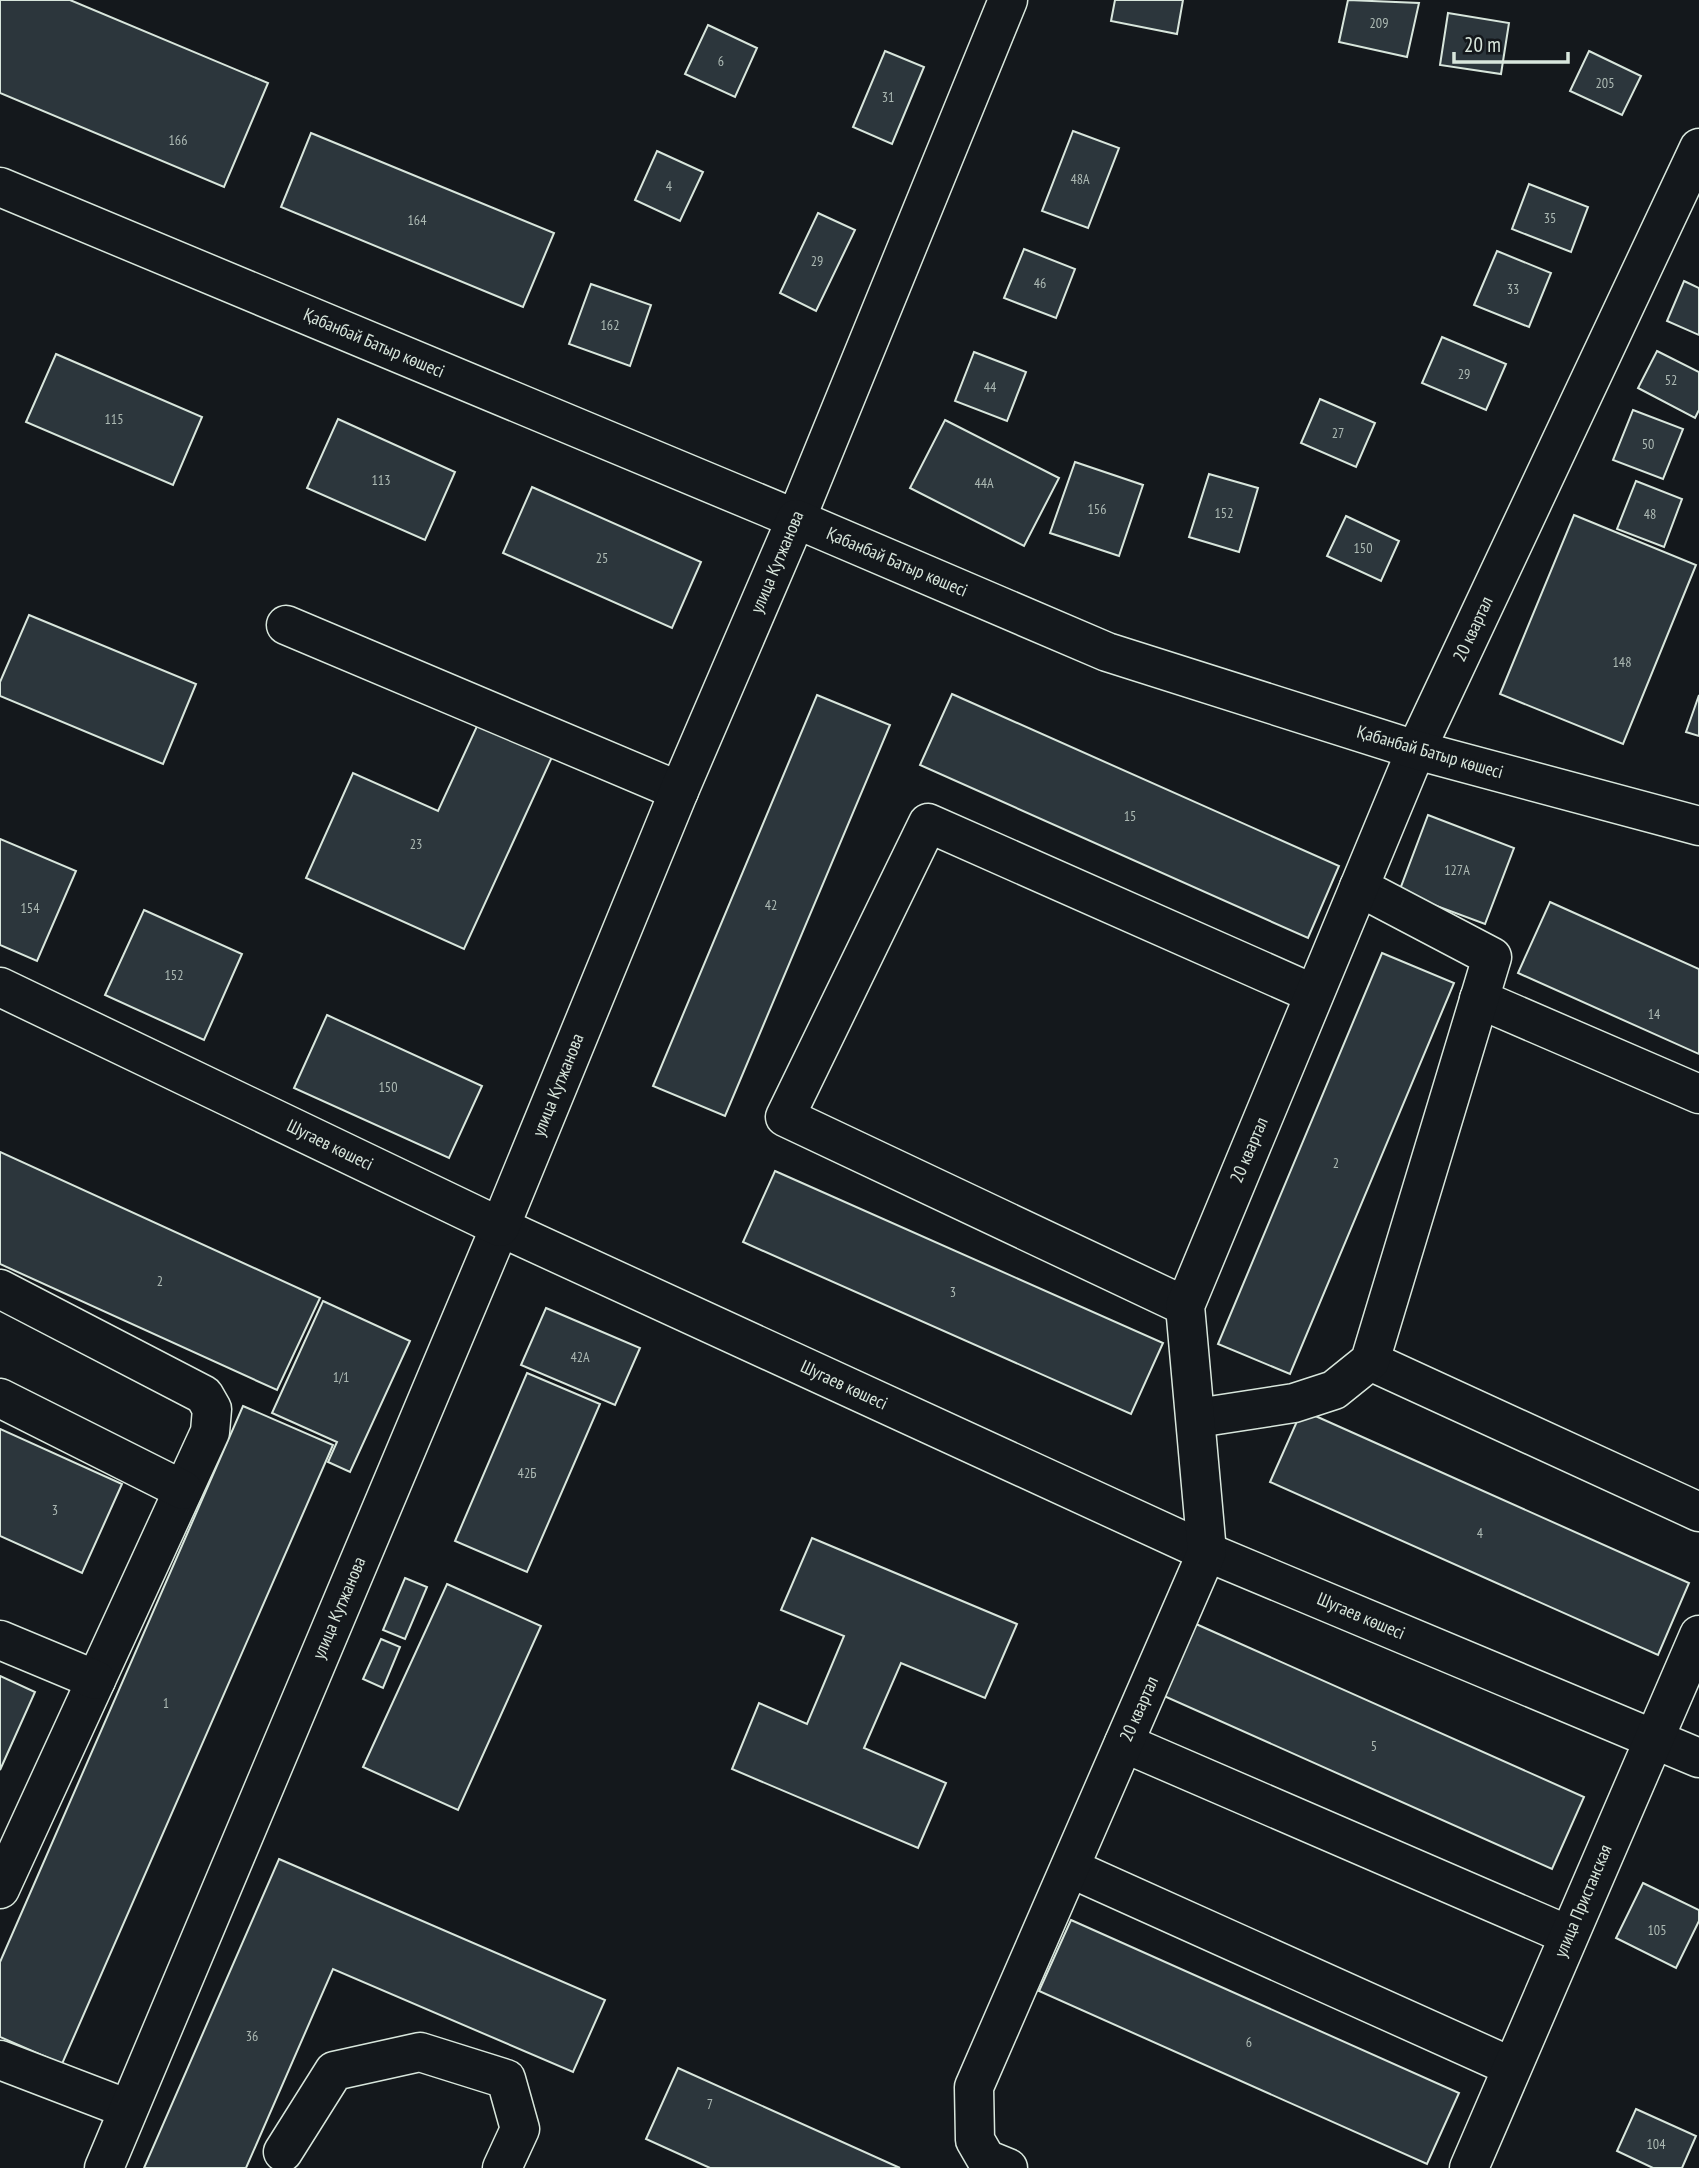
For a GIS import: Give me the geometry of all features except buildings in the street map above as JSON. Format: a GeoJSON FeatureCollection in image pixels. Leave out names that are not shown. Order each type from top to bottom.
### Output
{"type":"FeatureCollection","features":[{"type":"Feature","properties":{"kind":"street","name":"улица Кутжанова"},"geometry":{"type":"LineString","coordinates":[[104,2168],[500,1227],[679,791],[796,519],[1008,0]]}},
{"type":"Feature","properties":{"kind":"street","name":"20 квартал"},"geometry":{"type":"LineString","coordinates":[[1007,2168],[986,2159],[975,2140],[974,2087],[1208,1552],[1185,1306],[1416,750],[1699,148]]}},
{"type":"Feature","properties":{"kind":"street","name":"Қабанбай Батыр көшесі"},"geometry":{"type":"LineString","coordinates":[[0,187],[796,519],[1107,652],[1416,750],[1699,826]]}},
{"type":"Feature","properties":{"kind":"street"},"geometry":{"type":"LineString","coordinates":[[286,625],[679,791]]}},
{"type":"Feature","properties":{"kind":"street"},"geometry":{"type":"LineString","coordinates":[[1185,1306],[785,1117],[928,822],[1314,994]]}},
{"type":"Feature","properties":{"kind":"street"},"geometry":{"type":"LineString","coordinates":[[1197,1418],[1293,1403],[1334,1390],[1370,1361],[1492,957],[1359,887]]}},
{"type":"Feature","properties":{"kind":"street","name":"Шугаев көшесі"},"geometry":{"type":"LineString","coordinates":[[0,987],[500,1227],[1208,1552],[1699,1758]]}},
{"type":"Feature","properties":{"kind":"street"},"geometry":{"type":"LineString","coordinates":[[1479,999],[1699,1094]]}},
{"type":"Feature","properties":{"kind":"street"},"geometry":{"type":"LineString","coordinates":[[0,1289],[204,1395],[212,1409],[210,1432],[0,1889]]}},
{"type":"Feature","properties":{"kind":"street"},"geometry":{"type":"LineString","coordinates":[[1370,1361],[1699,1512]]}},
{"type":"Feature","properties":{"kind":"street"},"geometry":{"type":"LineString","coordinates":[[0,1398],[183,1490]]}},
{"type":"Feature","properties":{"kind":"street","name":"улица Пристанская"},"geometry":{"type":"LineString","coordinates":[[1469,2168],[1699,1635]]}},
{"type":"Feature","properties":{"kind":"street"},"geometry":{"type":"LineString","coordinates":[[0,1640],[96,1681]]}},
{"type":"Feature","properties":{"kind":"street"},"geometry":{"type":"LineString","coordinates":[[1124,1743],[1568,1935]]}},
{"type":"Feature","properties":{"kind":"street"},"geometry":{"type":"LineString","coordinates":[[1070,1868],[1512,2067]]}},
{"type":"Feature","properties":{"kind":"street"},"geometry":{"type":"LineString","coordinates":[[283,2152],[334,2071],[420,2052],[506,2079],[520,2129],[502,2168]]}},
{"type":"Feature","properties":{"kind":"street"},"geometry":{"type":"LineString","coordinates":[[0,2060],[128,2109]]}}]}
